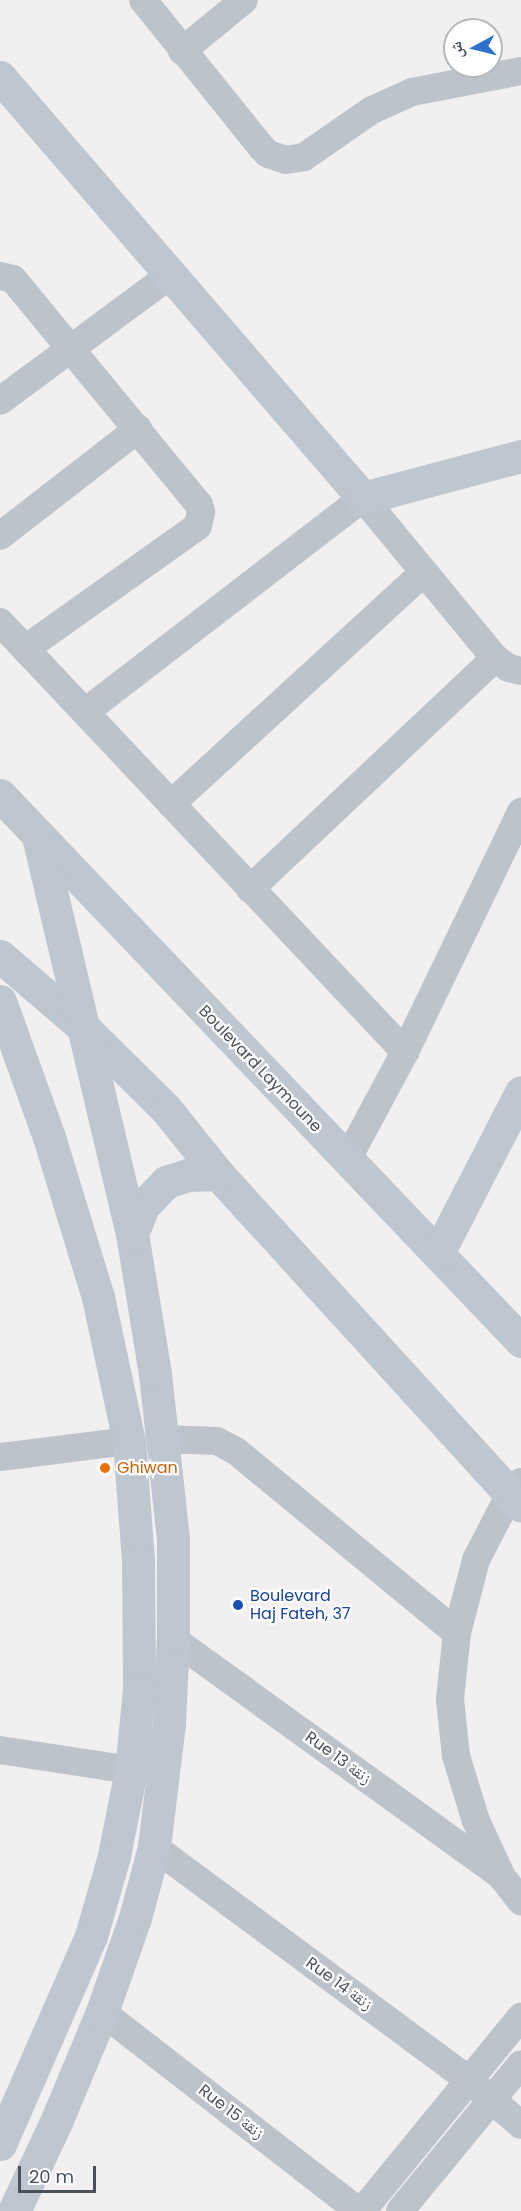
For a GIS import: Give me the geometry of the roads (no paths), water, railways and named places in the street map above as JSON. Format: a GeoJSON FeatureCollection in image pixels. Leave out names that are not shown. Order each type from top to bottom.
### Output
{"type":"FeatureCollection","features":[{"type":"Feature","properties":{"kind":"main road"},"geometry":{"type":"LineString","coordinates":[[0,77],[169,276],[363,498],[521,456]]}},
{"type":"Feature","properties":{"kind":"main road","name":"Boulevard Laymoune"},"geometry":{"type":"LineString","coordinates":[[2,802],[521,1341]]}},
{"type":"Feature","properties":{"kind":"main road"},"geometry":{"type":"LineString","coordinates":[[14,2211],[56,2122],[102,2012],[135,1918],[154,1847],[170,1723],[173,1639],[173,1539],[155,1374],[132,1234],[38,837]]}},
{"type":"Feature","properties":{"kind":"main road"},"geometry":{"type":"LineString","coordinates":[[0,956],[84,1028],[166,1109],[218,1174],[517,1494]]}},
{"type":"Feature","properties":{"kind":"main road"},"geometry":{"type":"LineString","coordinates":[[0,1001],[49,1137],[98,1297],[129,1440],[138,1562],[139,1689],[130,1770],[114,1856],[91,1936],[0,2144]]}},
{"type":"Feature","properties":{"kind":"main road"},"geometry":{"type":"LineString","coordinates":[[438,1253],[521,1092]]}},
{"type":"Feature","properties":{"kind":"main road"},"geometry":{"type":"LineString","coordinates":[[132,1234],[144,1205],[166,1182],[187,1175],[218,1174]]}},
{"type":"Feature","properties":{"kind":"street"},"geometry":{"type":"LineString","coordinates":[[143,0],[262,148],[268,154],[286,160],[304,157],[372,110],[412,92],[521,71]]}},
{"type":"Feature","properties":{"kind":"street"},"geometry":{"type":"LineString","coordinates":[[182,51],[244,0]]}},
{"type":"Feature","properties":{"kind":"street"},"geometry":{"type":"LineString","coordinates":[[0,276],[13,279],[71,348],[199,505],[201,519],[198,526],[25,649]]}},
{"type":"Feature","properties":{"kind":"street"},"geometry":{"type":"LineString","coordinates":[[0,401],[169,276]]}},
{"type":"Feature","properties":{"kind":"street"},"geometry":{"type":"LineString","coordinates":[[0,536],[138,429]]}},
{"type":"Feature","properties":{"kind":"street"},"geometry":{"type":"LineString","coordinates":[[85,712],[363,498],[495,658],[509,668],[521,671]]}},
{"type":"Feature","properties":{"kind":"street"},"geometry":{"type":"LineString","coordinates":[[171,804],[424,572]]}},
{"type":"Feature","properties":{"kind":"street"},"geometry":{"type":"LineString","coordinates":[[0,622],[249,889],[405,1052]]}},
{"type":"Feature","properties":{"kind":"street"},"geometry":{"type":"LineString","coordinates":[[249,889],[495,658]]}},
{"type":"Feature","properties":{"kind":"street"},"geometry":{"type":"LineString","coordinates":[[347,1160],[405,1052],[521,812]]}},
{"type":"Feature","properties":{"kind":"street"},"geometry":{"type":"LineString","coordinates":[[162,1438],[217,1441],[236,1451],[456,1633]]}},
{"type":"Feature","properties":{"kind":"street"},"geometry":{"type":"LineString","coordinates":[[0,1457],[129,1440]]}},
{"type":"Feature","properties":{"kind":"street"},"geometry":{"type":"LineString","coordinates":[[517,1494],[476,1560],[456,1633],[450,1699],[456,1756],[476,1821],[502,1876],[521,1901]]}},
{"type":"Feature","properties":{"kind":"street","name":"Rue 13 زنقة"},"geometry":{"type":"LineString","coordinates":[[173,1639],[502,1876]]}},
{"type":"Feature","properties":{"kind":"street"},"geometry":{"type":"LineString","coordinates":[[0,1750],[130,1770]]}},
{"type":"Feature","properties":{"kind":"street","name":"Rue 14 زنقة"},"geometry":{"type":"LineString","coordinates":[[154,1847],[470,2081],[521,2125]]}},
{"type":"Feature","properties":{"kind":"street","name":"Rue 15 زنقة"},"geometry":{"type":"LineString","coordinates":[[102,2012],[361,2211]]}},
{"type":"Feature","properties":{"kind":"street"},"geometry":{"type":"LineString","coordinates":[[361,2211],[521,2017]]}},
{"type":"Feature","properties":{"kind":"street"},"geometry":{"type":"LineString","coordinates":[[400,2211],[521,2064]]}},
{"type":"Feature","properties":{"kind":"place","name":"Ghiwan"},"geometry":{"type":"Point","coordinates":[105,1468]}},
{"type":"Feature","properties":{"kind":"place","name":"Boulevard Haj Fateh, 37"},"geometry":{"type":"Point","coordinates":[238,1605]}}]}
